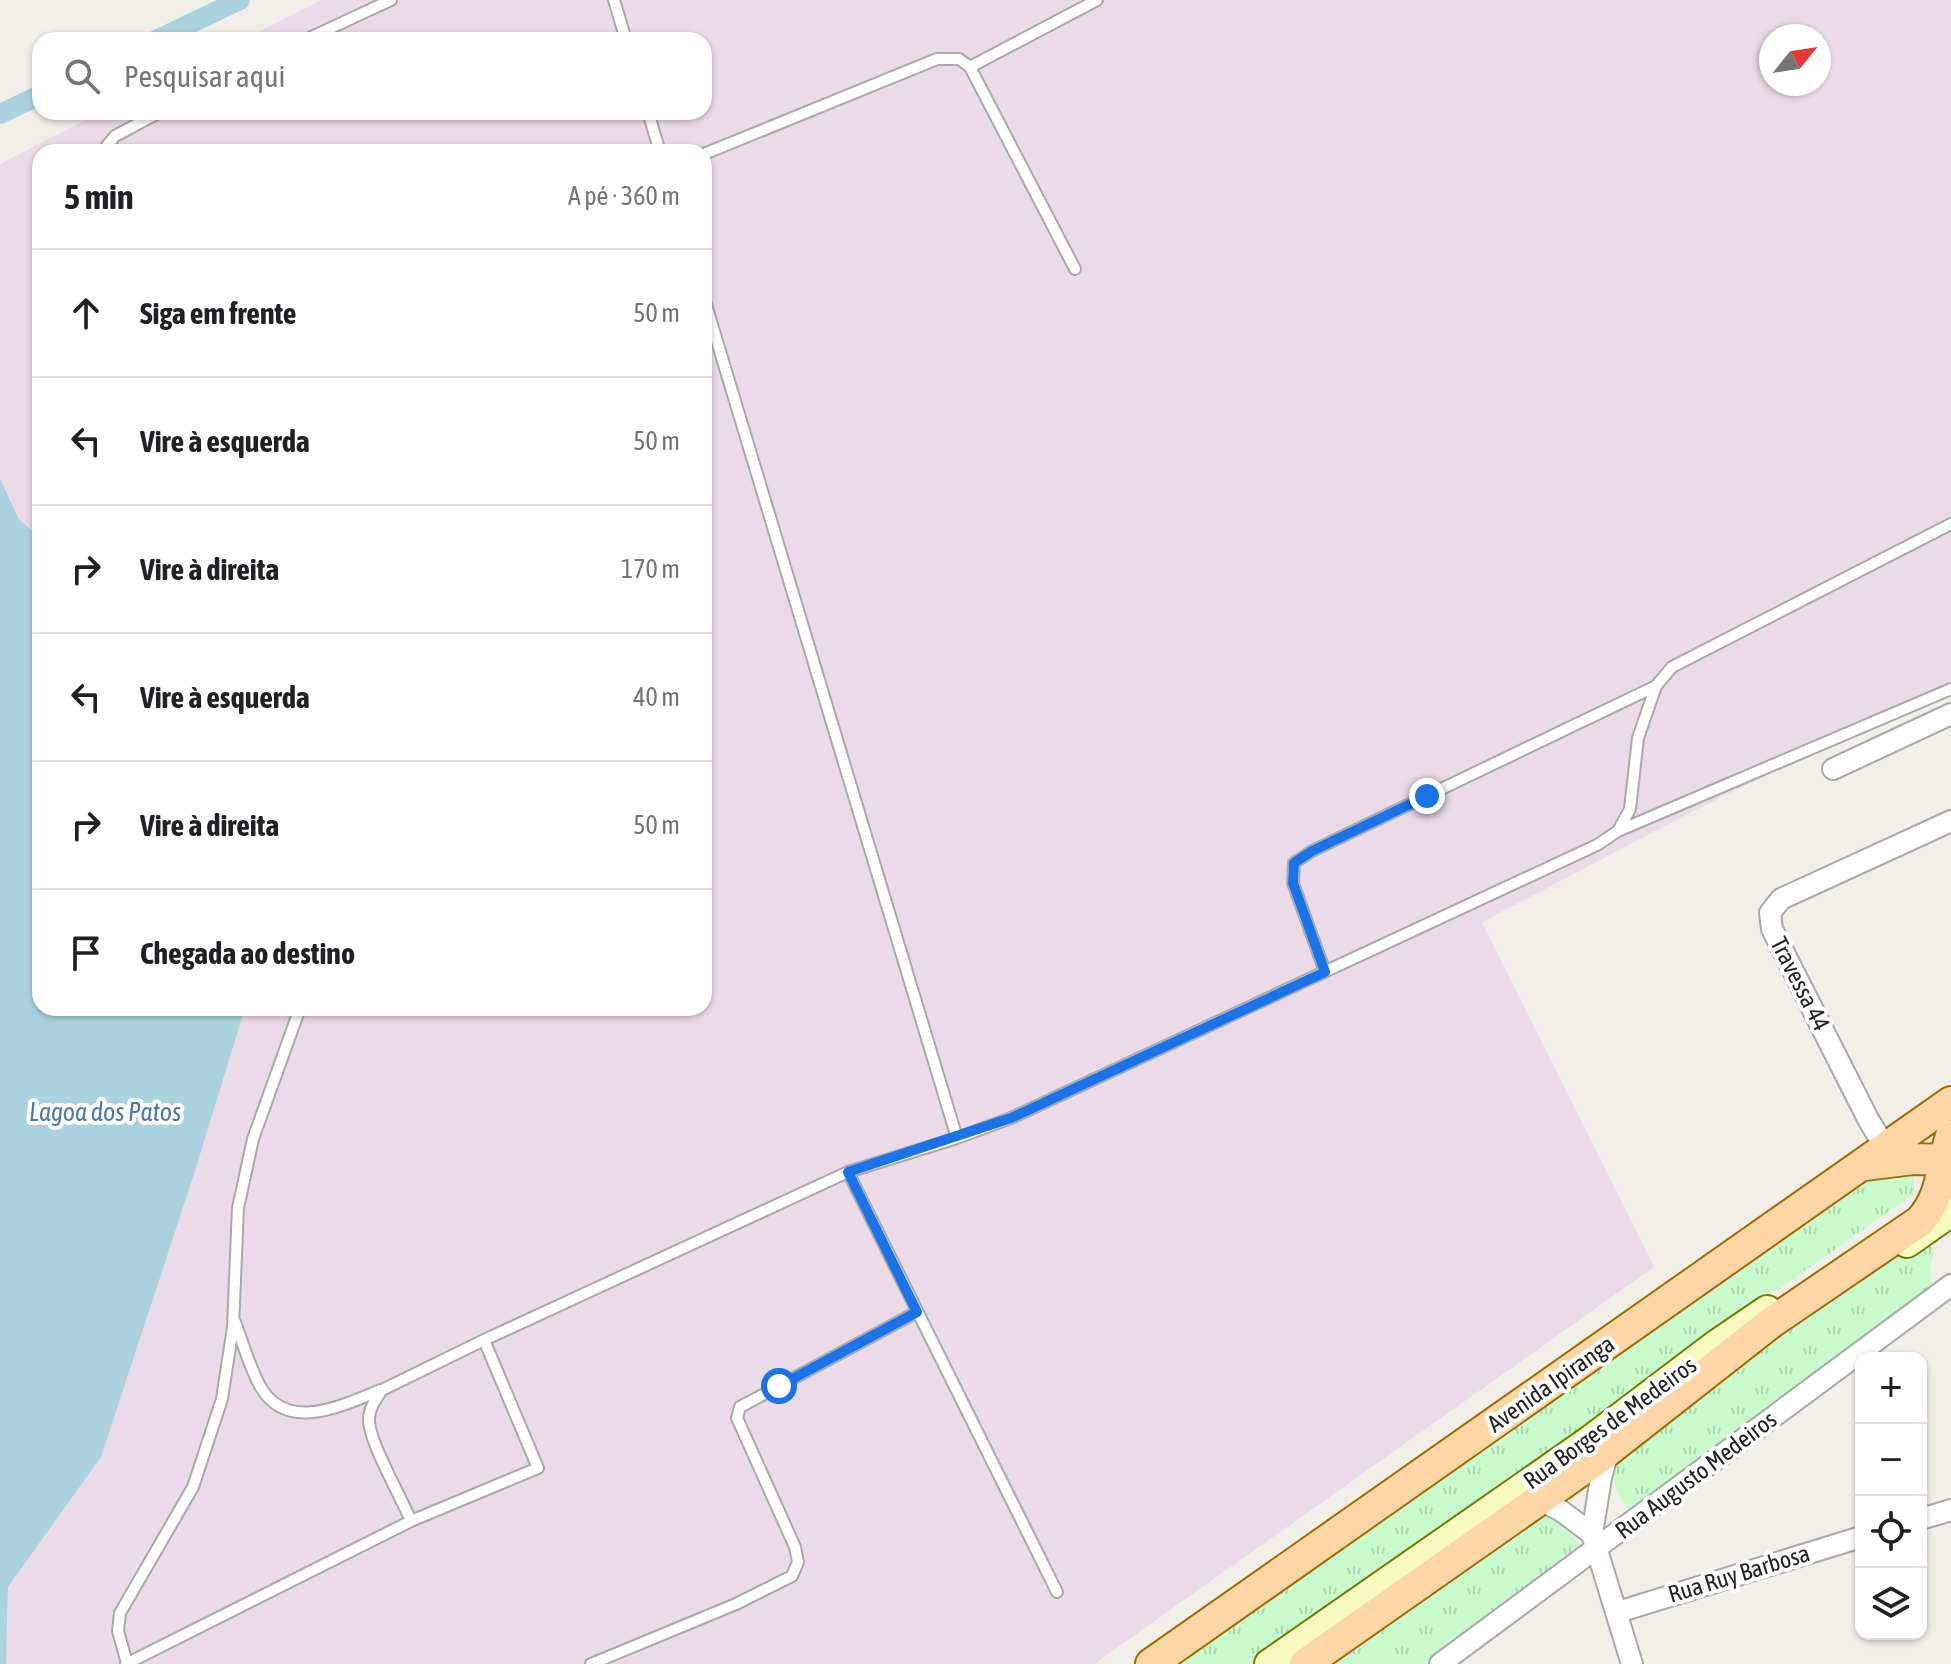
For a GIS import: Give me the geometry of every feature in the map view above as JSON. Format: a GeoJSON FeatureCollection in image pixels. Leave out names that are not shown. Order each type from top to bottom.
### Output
{"type":"FeatureCollection","features":[{"type":"Feature","properties":{"kind":"main road","name":"Avenida Ipiranga"},"geometry":{"type":"LineString","coordinates":[[1151,1664],[1951,1102]]}},
{"type":"Feature","properties":{"kind":"main road"},"geometry":{"type":"LineString","coordinates":[[1876,1157],[1913,1159],[1948,1174]]}},
{"type":"Feature","properties":{"kind":"main road","name":"Rua Borges de Medeiros"},"geometry":{"type":"LineString","coordinates":[[1305,1664],[1532,1504],[1772,1322],[1920,1221],[1929,1211],[1948,1174]]}},
{"type":"Feature","properties":{"kind":"main road","name":"Rua Borges de Medeiros"},"geometry":{"type":"LineString","coordinates":[[1269,1664],[1589,1441],[1948,1174]]}},
{"type":"Feature","properties":{"kind":"main road"},"geometry":{"type":"LineString","coordinates":[[1288,1664],[1473,1536],[1532,1504]]}},
{"type":"Feature","properties":{"kind":"street"},"geometry":{"type":"LineString","coordinates":[[1833,769],[1951,714]]}},
{"type":"Feature","properties":{"kind":"street","name":"Travessa 44"},"geometry":{"type":"LineString","coordinates":[[1876,1157],[1868,1119],[1772,929],[1770,913],[1781,899],[1951,821]]}},
{"type":"Feature","properties":{"kind":"street","name":"Rua Augusto Medeiros"},"geometry":{"type":"LineString","coordinates":[[1440,1664],[1594,1541],[1951,1285]]}},
{"type":"Feature","properties":{"kind":"street"},"geometry":{"type":"LineString","coordinates":[[1609,1447],[1601,1478],[1594,1541],[1632,1664]]}},
{"type":"Feature","properties":{"kind":"street"},"geometry":{"type":"LineString","coordinates":[[1532,1504],[1560,1510],[1594,1541]]}},
{"type":"Feature","properties":{"kind":"street"},"geometry":{"type":"LineString","coordinates":[[1927,1517],[1951,1510]]}},
{"type":"Feature","properties":{"kind":"street","name":"Rua Ruy Barbosa"},"geometry":{"type":"LineString","coordinates":[[1618,1612],[1855,1539]]}},
{"type":"Feature","properties":{"kind":"lane"},"geometry":{"type":"LineString","coordinates":[[322,32],[391,0]]}},
{"type":"Feature","properties":{"kind":"lane"},"geometry":{"type":"LineString","coordinates":[[614,0],[624,32]]}},
{"type":"Feature","properties":{"kind":"lane"},"geometry":{"type":"LineString","coordinates":[[970,67],[1097,0]]}},
{"type":"Feature","properties":{"kind":"lane"},"geometry":{"type":"LineString","coordinates":[[712,151],[937,59],[959,59],[970,67],[1075,269]]}},
{"type":"Feature","properties":{"kind":"lane"},"geometry":{"type":"LineString","coordinates":[[108,144],[115,136],[145,120]]}},
{"type":"Feature","properties":{"kind":"lane"},"geometry":{"type":"LineString","coordinates":[[650,120],[658,144]]}},
{"type":"Feature","properties":{"kind":"lane"},"geometry":{"type":"LineString","coordinates":[[712,325],[957,1138]]}},
{"type":"Feature","properties":{"kind":"lane"},"geometry":{"type":"LineString","coordinates":[[1618,831],[1630,809],[1638,738],[1656,686],[1672,667],[1951,524]]}},
{"type":"Feature","properties":{"kind":"lane"},"geometry":{"type":"LineString","coordinates":[[1325,972],[1293,883],[1294,863],[1312,851],[1656,686]]}},
{"type":"Feature","properties":{"kind":"lane"},"geometry":{"type":"LineString","coordinates":[[233,1317],[260,1386],[275,1405],[296,1412],[325,1412],[382,1390],[848,1172],[1011,1118],[1597,845],[1618,831],[1951,689]]}},
{"type":"Feature","properties":{"kind":"lane"},"geometry":{"type":"LineString","coordinates":[[297,1016],[253,1139],[238,1208],[233,1317],[222,1399],[193,1487],[120,1613],[118,1631],[126,1664],[411,1521],[538,1468],[484,1340]]}},
{"type":"Feature","properties":{"kind":"lane"},"geometry":{"type":"LineString","coordinates":[[848,1172],[1057,1592]]}},
{"type":"Feature","properties":{"kind":"lane"},"geometry":{"type":"LineString","coordinates":[[591,1664],[736,1604],[792,1576],[798,1562],[795,1547],[737,1418],[740,1407],[917,1312]]}},
{"type":"Feature","properties":{"kind":"lane"},"geometry":{"type":"LineString","coordinates":[[382,1390],[372,1406],[368,1422],[389,1477],[411,1521]]}},
{"type":"Feature","properties":{"kind":"shaded area"},"geometry":{"type":"Polygon","coordinates":[[[321,0],[1951,0],[1951,687],[1703,806],[1482,922],[1654,1267],[1094,1664],[6,1664],[8,1587],[101,1457],[241,1016],[712,1016],[712,144],[39,144],[85,120],[712,120],[712,32],[258,32],[321,0]]]}},
{"type":"Feature","properties":{"kind":"shaded area"},"geometry":{"type":"Polygon","coordinates":[[[32,148],[32,531],[19,519],[0,480],[0,164],[32,148]]]}},
{"type":"Feature","properties":{"kind":"green space"},"geometry":{"type":"Polygon","coordinates":[[[1905,1170],[1913,1174],[1915,1193],[1248,1664],[1177,1664],[1881,1173],[1905,1170]]]}},
{"type":"Feature","properties":{"kind":"green space"},"geometry":{"type":"Polygon","coordinates":[[[1924,1236],[1934,1252],[1930,1266],[1932,1282],[1918,1300],[1636,1511],[1627,1508],[1614,1480],[1621,1450],[1924,1236]]]}},
{"type":"Feature","properties":{"kind":"green space"},"geometry":{"type":"Polygon","coordinates":[[[1533,1513],[1559,1520],[1581,1546],[1423,1664],[1322,1664],[1533,1513]]]}},
{"type":"Feature","properties":{"kind":"water","name":"Lagoa dos Patos"},"geometry":{"type":"Polygon","coordinates":[[[0,479],[19,519],[32,531],[32,1016],[243,1016],[101,1457],[8,1587],[6,1664],[0,1664],[0,479]]]}},
{"type":"Feature","properties":{"kind":"waterway"},"geometry":{"type":"LineString","coordinates":[[173,32],[240,0]]}},
{"type":"Feature","properties":{"kind":"waterway"},"geometry":{"type":"LineString","coordinates":[[0,114],[32,99]]}},
{"type":"Feature","properties":{"kind":"route"},"geometry":{"type":"LineString","coordinates":[[779,1386],[917,1312],[848,1172],[1011,1118],[1325,972],[1293,883],[1294,863],[1312,851],[1427,796]]}}]}
